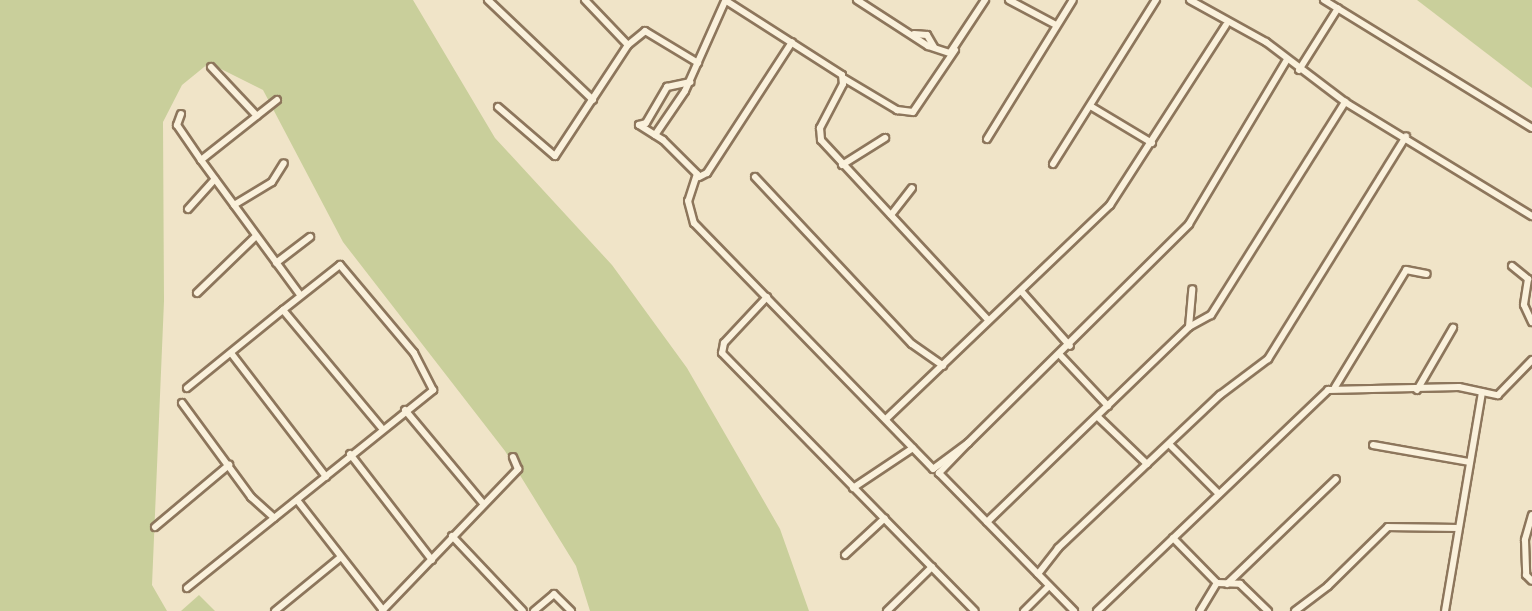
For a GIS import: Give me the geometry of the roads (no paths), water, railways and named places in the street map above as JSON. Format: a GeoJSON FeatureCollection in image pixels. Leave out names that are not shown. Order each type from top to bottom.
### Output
{"type":"FeatureCollection","features":[{"type":"Feature","properties":{"kind":"street"},"geometry":{"type":"LineString","coordinates":[[488,0],[592,100]]}},
{"type":"Feature","properties":{"kind":"street"},"geometry":{"type":"LineString","coordinates":[[585,0],[628,45]]}},
{"type":"Feature","properties":{"kind":"street"},"geometry":{"type":"LineString","coordinates":[[857,0],[934,47],[955,50]]}},
{"type":"Feature","properties":{"kind":"street"},"geometry":{"type":"LineString","coordinates":[[654,135],[663,127],[690,82],[726,1],[792,42],[845,79],[897,110],[913,112],[955,50],[985,0]]}},
{"type":"Feature","properties":{"kind":"street"},"geometry":{"type":"LineString","coordinates":[[1009,0],[1056,25]]}},
{"type":"Feature","properties":{"kind":"street"},"geometry":{"type":"LineString","coordinates":[[987,139],[1056,25],[1074,0]]}},
{"type":"Feature","properties":{"kind":"street"},"geometry":{"type":"LineString","coordinates":[[1053,164],[1092,107],[1156,0]]}},
{"type":"Feature","properties":{"kind":"street"},"geometry":{"type":"LineString","coordinates":[[1190,0],[1226,25],[1266,42],[1286,61],[1345,102],[1406,136],[1532,216]]}},
{"type":"Feature","properties":{"kind":"street"},"geometry":{"type":"LineString","coordinates":[[1324,0],[1532,128]]}},
{"type":"Feature","properties":{"kind":"street"},"geometry":{"type":"LineString","coordinates":[[1299,70],[1338,8]]}},
{"type":"Feature","properties":{"kind":"street"},"geometry":{"type":"LineString","coordinates":[[886,419],[988,320],[1022,292],[1110,205],[1226,25]]}},
{"type":"Feature","properties":{"kind":"street"},"geometry":{"type":"LineString","coordinates":[[498,107],[555,156],[628,45],[645,31],[698,63]]}},
{"type":"Feature","properties":{"kind":"street"},"geometry":{"type":"LineString","coordinates":[[792,42],[707,173],[699,177],[688,201],[691,219],[933,469],[968,442]]}},
{"type":"Feature","properties":{"kind":"street"},"geometry":{"type":"LineString","coordinates":[[1074,611],[939,473],[968,442],[1070,346],[1189,224],[1286,61]]}},
{"type":"Feature","properties":{"kind":"street"},"geometry":{"type":"LineString","coordinates":[[211,67],[257,116]]}},
{"type":"Feature","properties":{"kind":"street"},"geometry":{"type":"LineString","coordinates":[[845,79],[819,133],[842,165],[988,320]]}},
{"type":"Feature","properties":{"kind":"street"},"geometry":{"type":"LineString","coordinates":[[690,82],[667,87],[646,123],[639,125],[663,140],[699,177]]}},
{"type":"Feature","properties":{"kind":"street"},"geometry":{"type":"LineString","coordinates":[[201,160],[277,100]]}},
{"type":"Feature","properties":{"kind":"street"},"geometry":{"type":"LineString","coordinates":[[987,522],[1189,327],[1211,315],[1345,102]]}},
{"type":"Feature","properties":{"kind":"street"},"geometry":{"type":"LineString","coordinates":[[1092,107],[1152,143]]}},
{"type":"Feature","properties":{"kind":"street"},"geometry":{"type":"LineString","coordinates":[[181,114],[177,125],[255,237],[300,295]]}},
{"type":"Feature","properties":{"kind":"street"},"geometry":{"type":"LineString","coordinates":[[663,127],[663,140]]}},
{"type":"Feature","properties":{"kind":"street"},"geometry":{"type":"LineString","coordinates":[[1038,574],[1147,465],[1244,373],[1268,359],[1406,136]]}},
{"type":"Feature","properties":{"kind":"street"},"geometry":{"type":"LineString","coordinates":[[842,165],[885,138]]}},
{"type":"Feature","properties":{"kind":"street"},"geometry":{"type":"LineString","coordinates":[[234,205],[272,182],[284,163]]}},
{"type":"Feature","properties":{"kind":"street"},"geometry":{"type":"LineString","coordinates":[[755,177],[912,344],[943,366]]}},
{"type":"Feature","properties":{"kind":"street"},"geometry":{"type":"LineString","coordinates":[[188,209],[215,180]]}},
{"type":"Feature","properties":{"kind":"street"},"geometry":{"type":"LineString","coordinates":[[891,215],[912,188]]}},
{"type":"Feature","properties":{"kind":"street"},"geometry":{"type":"LineString","coordinates":[[197,292],[255,237]]}},
{"type":"Feature","properties":{"kind":"street"},"geometry":{"type":"LineString","coordinates":[[276,263],[310,237]]}},
{"type":"Feature","properties":{"kind":"street"},"geometry":{"type":"LineString","coordinates":[[187,388],[335,266],[345,269],[434,384],[405,410],[381,427],[326,477],[187,588]]}},
{"type":"Feature","properties":{"kind":"street"},"geometry":{"type":"LineString","coordinates":[[1512,266],[1528,279],[1524,305],[1532,322]]}},
{"type":"Feature","properties":{"kind":"street"},"geometry":{"type":"LineString","coordinates":[[1098,611],[1219,494],[1335,387],[1406,270],[1427,274]]}},
{"type":"Feature","properties":{"kind":"street"},"geometry":{"type":"LineString","coordinates":[[1189,327],[1192,289]]}},
{"type":"Feature","properties":{"kind":"street"},"geometry":{"type":"LineString","coordinates":[[1022,292],[1070,346]]}},
{"type":"Feature","properties":{"kind":"street"},"geometry":{"type":"LineString","coordinates":[[767,297],[724,343],[722,353],[975,611]]}},
{"type":"Feature","properties":{"kind":"street"},"geometry":{"type":"LineString","coordinates":[[283,310],[381,427]]}},
{"type":"Feature","properties":{"kind":"street"},"geometry":{"type":"LineString","coordinates":[[1417,390],[1453,328]]}},
{"type":"Feature","properties":{"kind":"street"},"geometry":{"type":"LineString","coordinates":[[231,353],[326,477]]}},
{"type":"Feature","properties":{"kind":"street"},"geometry":{"type":"LineString","coordinates":[[1060,355],[1108,406]]}},
{"type":"Feature","properties":{"kind":"street"},"geometry":{"type":"LineString","coordinates":[[1335,387],[1417,390],[1459,387],[1482,392],[1504,392],[1532,360]]}},
{"type":"Feature","properties":{"kind":"street"},"geometry":{"type":"LineString","coordinates":[[1445,611],[1456,528],[1482,392]]}},
{"type":"Feature","properties":{"kind":"street"},"geometry":{"type":"LineString","coordinates":[[182,403],[230,465],[251,497],[274,518]]}},
{"type":"Feature","properties":{"kind":"street"},"geometry":{"type":"LineString","coordinates":[[405,410],[482,502]]}},
{"type":"Feature","properties":{"kind":"street"},"geometry":{"type":"LineString","coordinates":[[1098,417],[1147,465]]}},
{"type":"Feature","properties":{"kind":"street"},"geometry":{"type":"LineString","coordinates":[[1170,445],[1219,494]]}},
{"type":"Feature","properties":{"kind":"street"},"geometry":{"type":"LineString","coordinates":[[1373,445],[1468,462]]}},
{"type":"Feature","properties":{"kind":"street"},"geometry":{"type":"LineString","coordinates":[[853,488],[913,448]]}},
{"type":"Feature","properties":{"kind":"street"},"geometry":{"type":"LineString","coordinates":[[350,454],[432,560]]}},
{"type":"Feature","properties":{"kind":"street"},"geometry":{"type":"LineString","coordinates":[[297,500],[382,610],[432,560],[482,502],[518,469],[513,457]]}},
{"type":"Feature","properties":{"kind":"street"},"geometry":{"type":"LineString","coordinates":[[155,527],[230,465]]}},
{"type":"Feature","properties":{"kind":"street"},"geometry":{"type":"LineString","coordinates":[[1227,584],[1336,479]]}},
{"type":"Feature","properties":{"kind":"street"},"geometry":{"type":"LineString","coordinates":[[1532,516],[1525,540],[1526,575],[1532,581]]}},
{"type":"Feature","properties":{"kind":"street"},"geometry":{"type":"LineString","coordinates":[[845,555],[885,518]]}},
{"type":"Feature","properties":{"kind":"street"},"geometry":{"type":"LineString","coordinates":[[1295,611],[1329,586],[1388,527],[1456,528]]}},
{"type":"Feature","properties":{"kind":"street"},"geometry":{"type":"LineString","coordinates":[[452,536],[524,611]]}},
{"type":"Feature","properties":{"kind":"street"},"geometry":{"type":"LineString","coordinates":[[1173,538],[1217,583],[1240,584],[1268,611]]}},
{"type":"Feature","properties":{"kind":"street"},"geometry":{"type":"LineString","coordinates":[[275,611],[341,557]]}},
{"type":"Feature","properties":{"kind":"street"},"geometry":{"type":"LineString","coordinates":[[887,611],[932,567]]}},
{"type":"Feature","properties":{"kind":"street"},"geometry":{"type":"LineString","coordinates":[[1200,611],[1217,583]]}},
{"type":"Feature","properties":{"kind":"street"},"geometry":{"type":"LineString","coordinates":[[1024,611],[1049,586]]}},
{"type":"Feature","properties":{"kind":"street"},"geometry":{"type":"LineString","coordinates":[[534,611],[554,594],[571,611]]}}]}
